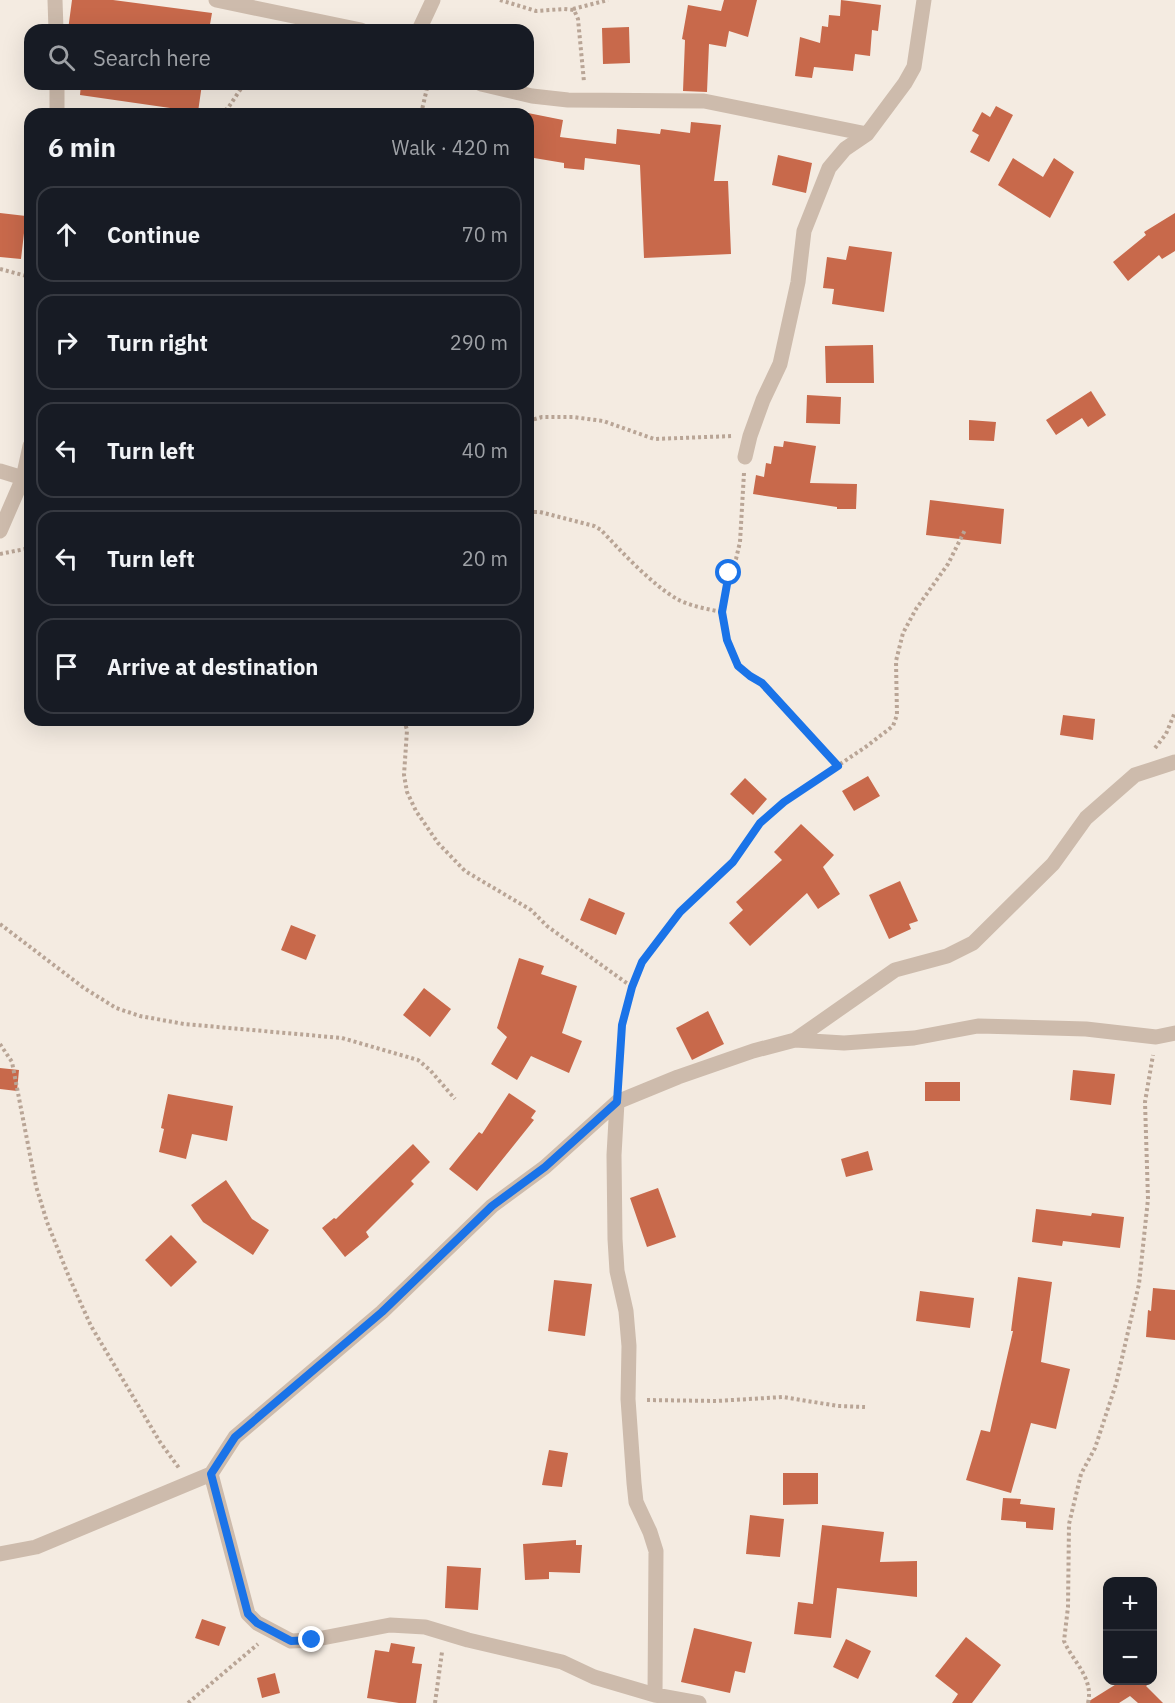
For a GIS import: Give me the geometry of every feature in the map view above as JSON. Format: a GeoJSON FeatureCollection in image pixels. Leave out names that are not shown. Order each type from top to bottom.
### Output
{"type":"FeatureCollection","features":[{"type":"Feature","properties":{"kind":"street"},"geometry":{"type":"LineString","coordinates":[[55,0],[56,24]]}},
{"type":"Feature","properties":{"kind":"street"},"geometry":{"type":"LineString","coordinates":[[216,0],[332,24]]}},
{"type":"Feature","properties":{"kind":"street"},"geometry":{"type":"LineString","coordinates":[[422,24],[433,0]]}},
{"type":"Feature","properties":{"kind":"street"},"geometry":{"type":"LineString","coordinates":[[745,458],[763,400],[780,364],[798,282],[804,231],[829,168],[845,149],[867,134],[914,67],[924,0]]}},
{"type":"Feature","properties":{"kind":"street"},"geometry":{"type":"LineString","coordinates":[[57,90],[57,108]]}},
{"type":"Feature","properties":{"kind":"street"},"geometry":{"type":"LineString","coordinates":[[507,90],[532,96],[585,100],[704,101],[867,134]]}},
{"type":"Feature","properties":{"kind":"street"},"geometry":{"type":"LineString","coordinates":[[0,471],[23,478]]}},
{"type":"Feature","properties":{"kind":"street"},"geometry":{"type":"LineString","coordinates":[[0,531],[24,473]]}},
{"type":"Feature","properties":{"kind":"street"},"geometry":{"type":"LineString","coordinates":[[795,1040],[895,970],[947,956],[974,943],[1053,864],[1086,818],[1135,775],[1175,762]]}},
{"type":"Feature","properties":{"kind":"street"},"geometry":{"type":"LineString","coordinates":[[0,1554],[36,1547],[211,1474],[235,1437],[382,1312],[492,1206],[545,1167],[617,1102],[678,1077],[753,1051],[795,1040],[844,1043],[914,1038],[978,1026],[1086,1029],[1156,1037],[1175,1033]]}},
{"type":"Feature","properties":{"kind":"street"},"geometry":{"type":"LineString","coordinates":[[617,1102],[614,1155],[617,1271],[626,1311],[629,1346],[628,1399],[636,1502],[656,1551],[655,1695]]}},
{"type":"Feature","properties":{"kind":"street"},"geometry":{"type":"LineString","coordinates":[[211,1474],[248,1614],[257,1623],[291,1641],[312,1640],[390,1625],[425,1627],[562,1662],[594,1677],[655,1695],[699,1703]]}},
{"type":"Feature","properties":{"kind":"path"},"geometry":{"type":"LineString","coordinates":[[500,0],[536,11],[573,10],[608,0]]}},
{"type":"Feature","properties":{"kind":"path"},"geometry":{"type":"LineString","coordinates":[[573,10],[578,19],[585,100]]}},
{"type":"Feature","properties":{"kind":"path"},"geometry":{"type":"LineString","coordinates":[[228,108],[240,90]]}},
{"type":"Feature","properties":{"kind":"path"},"geometry":{"type":"LineString","coordinates":[[422,108],[427,90]]}},
{"type":"Feature","properties":{"kind":"path"},"geometry":{"type":"LineString","coordinates":[[0,269],[24,275]]}},
{"type":"Feature","properties":{"kind":"path"},"geometry":{"type":"LineString","coordinates":[[534,419],[542,417],[573,417],[603,421],[654,439],[750,436]]}},
{"type":"Feature","properties":{"kind":"path"},"geometry":{"type":"LineString","coordinates":[[745,458],[740,542],[736,559],[729,573],[722,612],[727,640],[738,666],[762,683],[838,766]]}},
{"type":"Feature","properties":{"kind":"path"},"geometry":{"type":"LineString","coordinates":[[534,512],[594,526],[601,530],[649,577],[677,598],[696,606],[722,612]]}},
{"type":"Feature","properties":{"kind":"path"},"geometry":{"type":"LineString","coordinates":[[617,1102],[622,1025],[632,987],[642,962],[680,912],[733,862],[760,823],[784,802],[893,726],[897,715],[896,661],[903,633],[916,609],[944,570],[965,530]]}},
{"type":"Feature","properties":{"kind":"path"},"geometry":{"type":"LineString","coordinates":[[0,554],[24,549]]}},
{"type":"Feature","properties":{"kind":"path"},"geometry":{"type":"LineString","coordinates":[[1153,750],[1166,734],[1175,712]]}},
{"type":"Feature","properties":{"kind":"path"},"geometry":{"type":"LineString","coordinates":[[406,726],[404,775],[407,792],[416,811],[438,843],[465,871],[531,910],[547,926],[632,987]]}},
{"type":"Feature","properties":{"kind":"path"},"geometry":{"type":"LineString","coordinates":[[0,924],[84,988],[116,1008],[140,1016],[184,1024],[342,1038],[418,1060],[430,1070],[455,1099]]}},
{"type":"Feature","properties":{"kind":"path"},"geometry":{"type":"LineString","coordinates":[[1088,1703],[1091,1692],[1084,1672],[1064,1641],[1068,1606],[1069,1524],[1081,1474],[1095,1448],[1116,1384],[1139,1284],[1148,1199],[1145,1102],[1156,1037]]}},
{"type":"Feature","properties":{"kind":"path"},"geometry":{"type":"LineString","coordinates":[[0,1044],[12,1062],[36,1186],[47,1222],[69,1277],[91,1326],[121,1378],[160,1442],[190,1483]]}},
{"type":"Feature","properties":{"kind":"path"},"geometry":{"type":"LineString","coordinates":[[628,1399],[716,1401],[783,1397],[838,1406],[865,1407]]}},
{"type":"Feature","properties":{"kind":"path"},"geometry":{"type":"LineString","coordinates":[[188,1703],[273,1632]]}},
{"type":"Feature","properties":{"kind":"path"},"geometry":{"type":"LineString","coordinates":[[435,1703],[445,1633]]}},
{"type":"Feature","properties":{"kind":"building"},"geometry":{"type":"Polygon","coordinates":[[[72,0],[113,0],[212,13],[210,24],[69,24],[72,0]]]}},
{"type":"Feature","properties":{"kind":"building"},"geometry":{"type":"Polygon","coordinates":[[[724,0],[757,0],[748,37],[729,31],[726,47],[709,44],[707,92],[683,91],[685,40],[682,39],[688,5],[721,11],[724,0]]]}},
{"type":"Feature","properties":{"kind":"building"},"geometry":{"type":"Polygon","coordinates":[[[841,0],[881,5],[878,31],[872,30],[870,56],[855,54],[853,71],[814,67],[812,78],[795,76],[800,37],[820,43],[822,26],[828,27],[829,15],[840,16],[841,0]]]}},
{"type":"Feature","properties":{"kind":"building"},"geometry":{"type":"Polygon","coordinates":[[[629,27],[630,63],[603,64],[602,28],[629,27]]]}},
{"type":"Feature","properties":{"kind":"building"},"geometry":{"type":"Polygon","coordinates":[[[80,90],[201,90],[199,108],[170,108],[80,95],[80,90]]]}},
{"type":"Feature","properties":{"kind":"building"},"geometry":{"type":"Polygon","coordinates":[[[996,106],[1013,115],[989,162],[970,152],[979,135],[972,131],[982,112],[990,117],[996,106]]]}},
{"type":"Feature","properties":{"kind":"building"},"geometry":{"type":"Polygon","coordinates":[[[534,114],[563,120],[560,137],[616,144],[617,129],[660,134],[661,129],[690,133],[691,122],[721,125],[714,181],[728,181],[731,254],[644,258],[640,165],[585,158],[584,170],[564,168],[564,163],[534,158],[534,114]]]}},
{"type":"Feature","properties":{"kind":"building"},"geometry":{"type":"Polygon","coordinates":[[[778,155],[812,163],[806,193],[772,185],[778,155]]]}},
{"type":"Feature","properties":{"kind":"building"},"geometry":{"type":"Polygon","coordinates":[[[1013,158],[1043,177],[1054,158],[1074,172],[1050,218],[998,185],[1013,158]]]}},
{"type":"Feature","properties":{"kind":"building"},"geometry":{"type":"Polygon","coordinates":[[[0,213],[24,216],[21,259],[0,257],[0,213]]]}},
{"type":"Feature","properties":{"kind":"building"},"geometry":{"type":"Polygon","coordinates":[[[1175,213],[1175,251],[1162,259],[1159,255],[1128,281],[1113,262],[1146,235],[1144,232],[1175,213]]]}},
{"type":"Feature","properties":{"kind":"building"},"geometry":{"type":"Polygon","coordinates":[[[849,246],[892,252],[884,312],[832,304],[834,289],[823,288],[827,257],[846,260],[849,246]]]}},
{"type":"Feature","properties":{"kind":"building"},"geometry":{"type":"Polygon","coordinates":[[[873,345],[874,383],[826,383],[825,346],[873,345]]]}},
{"type":"Feature","properties":{"kind":"building"},"geometry":{"type":"Polygon","coordinates":[[[1091,391],[1106,415],[1088,427],[1082,418],[1056,435],[1046,420],[1091,391]]]}},
{"type":"Feature","properties":{"kind":"building"},"geometry":{"type":"Polygon","coordinates":[[[807,395],[841,397],[840,424],[806,423],[807,395]]]}},
{"type":"Feature","properties":{"kind":"building"},"geometry":{"type":"Polygon","coordinates":[[[969,420],[996,422],[994,441],[969,440],[969,420]]]}},
{"type":"Feature","properties":{"kind":"building"},"geometry":{"type":"Polygon","coordinates":[[[784,441],[816,446],[810,483],[857,484],[856,509],[837,509],[837,507],[753,494],[756,475],[764,477],[766,463],[771,464],[774,446],[783,447],[784,441]]]}},
{"type":"Feature","properties":{"kind":"building"},"geometry":{"type":"Polygon","coordinates":[[[930,500],[1004,509],[1001,544],[926,535],[930,500]]]}},
{"type":"Feature","properties":{"kind":"building"},"geometry":{"type":"Polygon","coordinates":[[[1063,715],[1095,719],[1093,740],[1060,735],[1063,715]]]}},
{"type":"Feature","properties":{"kind":"building"},"geometry":{"type":"Polygon","coordinates":[[[868,776],[880,796],[854,811],[842,791],[868,776]]]}},
{"type":"Feature","properties":{"kind":"building"},"geometry":{"type":"Polygon","coordinates":[[[745,778],[767,799],[753,815],[730,794],[745,778]]]}},
{"type":"Feature","properties":{"kind":"building"},"geometry":{"type":"Polygon","coordinates":[[[801,824],[834,855],[823,867],[840,894],[818,909],[807,893],[750,946],[729,923],[743,910],[736,902],[782,860],[774,852],[801,824]]]}},
{"type":"Feature","properties":{"kind":"building"},"geometry":{"type":"Polygon","coordinates":[[[900,881],[918,921],[909,924],[911,929],[889,939],[869,895],[900,881]]]}},
{"type":"Feature","properties":{"kind":"building"},"geometry":{"type":"Polygon","coordinates":[[[589,898],[625,913],[616,935],[580,920],[589,898]]]}},
{"type":"Feature","properties":{"kind":"building"},"geometry":{"type":"Polygon","coordinates":[[[291,925],[316,935],[306,960],[281,950],[291,925]]]}},
{"type":"Feature","properties":{"kind":"building"},"geometry":{"type":"Polygon","coordinates":[[[519,958],[544,966],[541,974],[577,986],[562,1033],[582,1041],[569,1073],[531,1056],[517,1080],[491,1064],[507,1037],[497,1028],[519,958]]]}},
{"type":"Feature","properties":{"kind":"building"},"geometry":{"type":"Polygon","coordinates":[[[424,988],[451,1009],[430,1037],[403,1015],[424,988]]]}},
{"type":"Feature","properties":{"kind":"building"},"geometry":{"type":"Polygon","coordinates":[[[708,1011],[724,1044],[692,1060],[676,1028],[708,1011]]]}},
{"type":"Feature","properties":{"kind":"building"},"geometry":{"type":"Polygon","coordinates":[[[0,1068],[19,1070],[17,1091],[0,1089],[0,1068]]]}},
{"type":"Feature","properties":{"kind":"building"},"geometry":{"type":"Polygon","coordinates":[[[1073,1070],[1115,1074],[1111,1105],[1070,1100],[1073,1070]]]}},
{"type":"Feature","properties":{"kind":"building"},"geometry":{"type":"Polygon","coordinates":[[[925,1082],[960,1082],[960,1101],[925,1101],[925,1082]]]}},
{"type":"Feature","properties":{"kind":"building"},"geometry":{"type":"Polygon","coordinates":[[[509,1093],[536,1111],[531,1118],[534,1120],[477,1191],[449,1169],[479,1132],[482,1134],[509,1093]]]}},
{"type":"Feature","properties":{"kind":"building"},"geometry":{"type":"Polygon","coordinates":[[[168,1094],[233,1106],[227,1141],[192,1134],[186,1159],[159,1152],[168,1094]]]}},
{"type":"Feature","properties":{"kind":"building"},"geometry":{"type":"Polygon","coordinates":[[[413,1144],[430,1162],[411,1181],[414,1184],[366,1232],[369,1237],[345,1257],[322,1228],[334,1218],[336,1219],[413,1144]]]}},
{"type":"Feature","properties":{"kind":"building"},"geometry":{"type":"Polygon","coordinates":[[[868,1151],[873,1170],[846,1177],[841,1159],[868,1151]]]}},
{"type":"Feature","properties":{"kind":"building"},"geometry":{"type":"Polygon","coordinates":[[[226,1180],[252,1219],[269,1230],[253,1255],[203,1222],[191,1205],[226,1180]]]}},
{"type":"Feature","properties":{"kind":"building"},"geometry":{"type":"Polygon","coordinates":[[[658,1188],[676,1237],[647,1247],[630,1198],[658,1188]]]}},
{"type":"Feature","properties":{"kind":"building"},"geometry":{"type":"Polygon","coordinates":[[[1036,1209],[1091,1216],[1092,1213],[1124,1217],[1120,1248],[1063,1241],[1062,1246],[1032,1242],[1036,1209]]]}},
{"type":"Feature","properties":{"kind":"building"},"geometry":{"type":"Polygon","coordinates":[[[171,1235],[197,1262],[171,1287],[145,1260],[171,1235]]]}},
{"type":"Feature","properties":{"kind":"building"},"geometry":{"type":"Polygon","coordinates":[[[1018,1277],[1052,1282],[1041,1362],[1070,1369],[1056,1429],[1031,1423],[1011,1493],[966,1480],[981,1430],[990,1432],[1013,1331],[1011,1331],[1018,1277]]]}},
{"type":"Feature","properties":{"kind":"building"},"geometry":{"type":"Polygon","coordinates":[[[554,1280],[592,1284],[585,1336],[548,1331],[554,1280]]]}},
{"type":"Feature","properties":{"kind":"building"},"geometry":{"type":"Polygon","coordinates":[[[1153,1288],[1175,1290],[1175,1340],[1146,1337],[1148,1310],[1151,1311],[1153,1288]]]}},
{"type":"Feature","properties":{"kind":"building"},"geometry":{"type":"Polygon","coordinates":[[[920,1291],[974,1298],[970,1328],[916,1321],[920,1291]]]}},
{"type":"Feature","properties":{"kind":"building"},"geometry":{"type":"Polygon","coordinates":[[[549,1450],[568,1453],[562,1487],[542,1485],[549,1450]]]}},
{"type":"Feature","properties":{"kind":"building"},"geometry":{"type":"Polygon","coordinates":[[[783,1473],[818,1473],[818,1504],[783,1505],[783,1473]]]}},
{"type":"Feature","properties":{"kind":"building"},"geometry":{"type":"Polygon","coordinates":[[[1003,1498],[1021,1499],[1020,1504],[1055,1508],[1053,1530],[1026,1528],[1026,1522],[1001,1520],[1003,1498]]]}},
{"type":"Feature","properties":{"kind":"building"},"geometry":{"type":"Polygon","coordinates":[[[750,1515],[784,1519],[780,1557],[746,1554],[750,1515]]]}},
{"type":"Feature","properties":{"kind":"building"},"geometry":{"type":"Polygon","coordinates":[[[822,1525],[884,1532],[880,1562],[917,1561],[917,1597],[837,1588],[831,1638],[794,1634],[798,1602],[813,1604],[822,1525]]]}},
{"type":"Feature","properties":{"kind":"building"},"geometry":{"type":"Polygon","coordinates":[[[576,1540],[576,1545],[582,1545],[580,1573],[549,1572],[549,1579],[525,1580],[523,1544],[576,1540]]]}},
{"type":"Feature","properties":{"kind":"building"},"geometry":{"type":"Polygon","coordinates":[[[447,1566],[481,1568],[478,1610],[445,1608],[447,1566]]]}},
{"type":"Feature","properties":{"kind":"building"},"geometry":{"type":"Polygon","coordinates":[[[202,1619],[226,1627],[219,1646],[195,1638],[202,1619]]]}},
{"type":"Feature","properties":{"kind":"building"},"geometry":{"type":"Polygon","coordinates":[[[694,1628],[752,1642],[745,1673],[735,1671],[730,1693],[681,1682],[694,1628]]]}},
{"type":"Feature","properties":{"kind":"building"},"geometry":{"type":"Polygon","coordinates":[[[966,1637],[1001,1665],[972,1703],[952,1703],[958,1694],[935,1676],[966,1637]]]}},
{"type":"Feature","properties":{"kind":"building"},"geometry":{"type":"Polygon","coordinates":[[[846,1639],[871,1651],[858,1679],[833,1667],[846,1639]]]}},
{"type":"Feature","properties":{"kind":"building"},"geometry":{"type":"Polygon","coordinates":[[[391,1643],[415,1647],[412,1663],[422,1664],[416,1703],[367,1698],[375,1650],[389,1652],[391,1643]]]}},
{"type":"Feature","properties":{"kind":"building"},"geometry":{"type":"Polygon","coordinates":[[[275,1673],[280,1693],[262,1698],[257,1678],[275,1673]]]}},
{"type":"Feature","properties":{"kind":"building"},"geometry":{"type":"Polygon","coordinates":[[[1115,1685],[1147,1685],[1163,1703],[1138,1703],[1130,1696],[1119,1703],[1086,1703],[1115,1685]]]}},
{"type":"Feature","properties":{"kind":"route"},"geometry":{"type":"LineString","coordinates":[[312,1640],[291,1641],[257,1623],[248,1614],[211,1474],[235,1437],[382,1312],[492,1206],[545,1167],[617,1102],[622,1025],[632,987],[642,962],[680,912],[733,862],[760,823],[784,802],[838,766],[762,683],[738,666],[727,640],[722,612],[729,573]]}}]}
